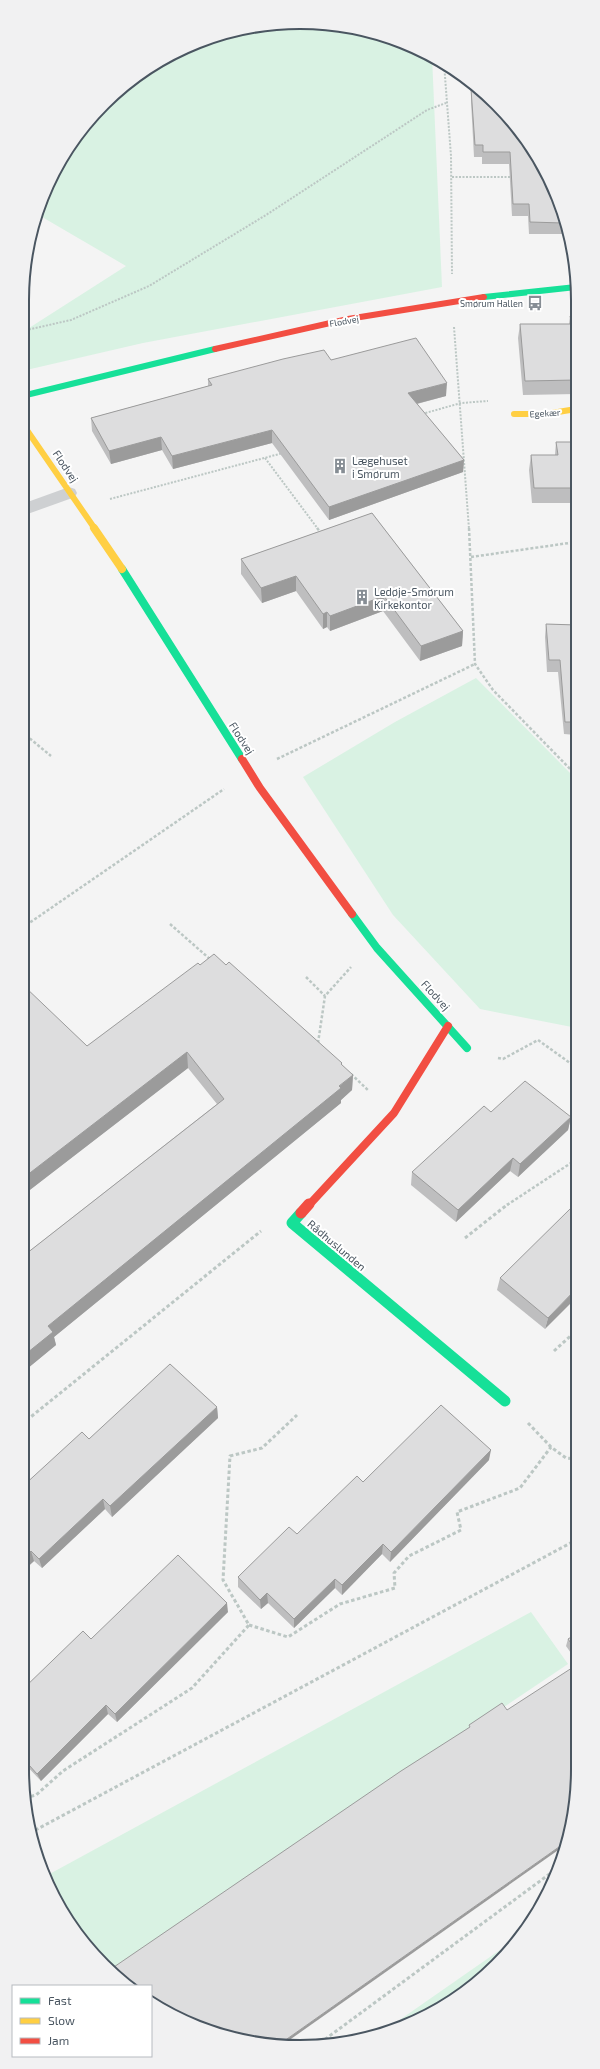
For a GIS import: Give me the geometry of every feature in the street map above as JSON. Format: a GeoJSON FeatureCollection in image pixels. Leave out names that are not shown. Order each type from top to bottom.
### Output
{"type":"FeatureCollection","features":[{"type":"Feature","properties":{"kind":"street","name":"Flodvej"},"geometry":{"type":"LineString","coordinates":[[29,394],[286,332],[452,301],[570,288]]}},
{"type":"Feature","properties":{"kind":"street","name":"Egekær"},"geometry":{"type":"LineString","coordinates":[[514,414],[546,414],[571,410]]}},
{"type":"Feature","properties":{"kind":"street","name":"Flodvej"},"geometry":{"type":"LineString","coordinates":[[29,433],[113,556],[257,782],[377,948],[467,1048]]}},
{"type":"Feature","properties":{"kind":"street","name":"Rådhuslunden"},"geometry":{"type":"LineString","coordinates":[[448,1026],[394,1113],[292,1223],[505,1401]]}},
{"type":"Feature","properties":{"kind":"lane"},"geometry":{"type":"LineString","coordinates":[[29,507],[69,493]]}},
{"type":"Feature","properties":{"kind":"path"},"geometry":{"type":"LineString","coordinates":[[444,71],[452,177],[452,301],[461,403],[471,557],[475,664],[493,690],[571,770]]}},
{"type":"Feature","properties":{"kind":"path"},"geometry":{"type":"LineString","coordinates":[[29,329],[71,320],[149,286],[266,215],[428,110],[446,104]]}},
{"type":"Feature","properties":{"kind":"path"},"geometry":{"type":"LineString","coordinates":[[452,177],[520,177]]}},
{"type":"Feature","properties":{"kind":"path"},"geometry":{"type":"LineString","coordinates":[[415,416],[461,403]]}},
{"type":"Feature","properties":{"kind":"path"},"geometry":{"type":"LineString","coordinates":[[78,507],[287,452]]}},
{"type":"Feature","properties":{"kind":"path"},"geometry":{"type":"LineString","coordinates":[[265,458],[323,536]]}},
{"type":"Feature","properties":{"kind":"path"},"geometry":{"type":"LineString","coordinates":[[471,557],[571,543]]}},
{"type":"Feature","properties":{"kind":"path"},"geometry":{"type":"LineString","coordinates":[[29,738],[51,756]]}},
{"type":"Feature","properties":{"kind":"path"},"geometry":{"type":"LineString","coordinates":[[170,924],[216,964]]}},
{"type":"Feature","properties":{"kind":"path"},"geometry":{"type":"LineString","coordinates":[[312,1039],[318,1044],[325,996],[354,964],[377,948]]}},
{"type":"Feature","properties":{"kind":"path"},"geometry":{"type":"LineString","coordinates":[[306,978],[325,996]]}},
{"type":"Feature","properties":{"kind":"path"},"geometry":{"type":"LineString","coordinates":[[467,1048],[503,1059],[538,1040],[571,1064]]}},
{"type":"Feature","properties":{"kind":"path"},"geometry":{"type":"LineString","coordinates":[[347,1071],[394,1113]]}},
{"type":"Feature","properties":{"kind":"path"},"geometry":{"type":"LineString","coordinates":[[466,1238],[508,1204],[571,1163]]}},
{"type":"Feature","properties":{"kind":"path"},"geometry":{"type":"LineString","coordinates":[[29,1418],[267,1226],[292,1223]]}},
{"type":"Feature","properties":{"kind":"path"},"geometry":{"type":"LineString","coordinates":[[554,1351],[571,1335]]}},
{"type":"Feature","properties":{"kind":"path"},"geometry":{"type":"LineString","coordinates":[[505,1401],[551,1447],[566,1458],[571,1458]]}},
{"type":"Feature","properties":{"kind":"path"},"geometry":{"type":"LineString","coordinates":[[297,1414],[262,1448],[230,1456],[224,1580],[249,1625],[288,1637],[340,1604],[395,1588],[394,1573],[409,1556],[461,1530],[457,1512],[520,1488],[551,1447]]}},
{"type":"Feature","properties":{"kind":"path"},"geometry":{"type":"LineString","coordinates":[[36,1831],[571,1543]]}},
{"type":"Feature","properties":{"kind":"path"},"geometry":{"type":"LineString","coordinates":[[31,1796],[36,1795],[64,1771],[192,1688],[249,1625]]}},
{"type":"Feature","properties":{"kind":"path"},"geometry":{"type":"LineString","coordinates":[[326,2039],[550,1874]]}},
{"type":"Feature","properties":{"kind":"green space"},"geometry":{"type":"Polygon","coordinates":[[[300,29],[335,31],[370,38],[387,43],[432,63],[442,287],[143,343],[29,369],[29,328],[126,266],[42,217],[65,164],[85,135],[108,108],[149,75],[180,57],[213,43],[265,31],[300,29]]]}},
{"type":"Feature","properties":{"kind":"green space"},"geometry":{"type":"Polygon","coordinates":[[[476,678],[571,774],[571,1027],[480,1009],[393,915],[303,777],[395,722],[476,678]]]}},
{"type":"Feature","properties":{"kind":"green space"},"geometry":{"type":"Polygon","coordinates":[[[531,1612],[568,1664],[116,1968],[96,1948],[75,1920],[57,1889],[50,1874],[531,1612]]]}},
{"type":"Feature","properties":{"kind":"green space"},"geometry":{"type":"Polygon","coordinates":[[[505,1946],[479,1973],[451,1994],[436,2004],[397,2022],[505,1946]]]}},
{"type":"Feature","properties":{"kind":"building"},"geometry":{"type":"Polygon","coordinates":[[[471,90],[504,121],[525,149],[543,180],[560,223],[530,222],[529,204],[513,204],[510,152],[483,152],[483,145],[475,145],[471,90]]]}},
{"type":"Feature","properties":{"kind":"building"},"geometry":{"type":"Polygon","coordinates":[[[520,324],[571,324],[571,380],[525,381],[520,324]]]}},
{"type":"Feature","properties":{"kind":"building"},"geometry":{"type":"Polygon","coordinates":[[[416,338],[447,383],[408,393],[464,460],[329,507],[272,430],[172,456],[161,437],[109,451],[91,418],[212,385],[208,379],[283,359],[324,350],[331,360],[416,338]]]}},
{"type":"Feature","properties":{"kind":"building"},"geometry":{"type":"Polygon","coordinates":[[[556,442],[571,442],[571,488],[534,488],[531,455],[558,455],[556,442]]]}},
{"type":"Feature","properties":{"kind":"building","name":"Ledøje-Smørum Kirkekontor"},"geometry":{"type":"Polygon","coordinates":[[[372,513],[463,631],[421,646],[384,596],[330,616],[327,612],[323,614],[296,576],[261,588],[241,559],[372,513]]]}},
{"type":"Feature","properties":{"kind":"building"},"geometry":{"type":"Polygon","coordinates":[[[546,624],[571,625],[571,722],[565,722],[560,660],[549,660],[546,624]]]}},
{"type":"Feature","properties":{"kind":"building"},"geometry":{"type":"Polygon","coordinates":[[[214,954],[226,965],[229,962],[342,1063],[341,1064],[353,1075],[339,1086],[341,1088],[48,1326],[53,1332],[29,1351],[29,1252],[224,1099],[187,1052],[29,1174],[29,991],[87,1046],[198,963],[200,965],[214,954]]]}},
{"type":"Feature","properties":{"kind":"building"},"geometry":{"type":"Polygon","coordinates":[[[525,1081],[571,1117],[520,1164],[513,1158],[458,1210],[412,1172],[484,1106],[491,1112],[525,1081]]]}},
{"type":"Feature","properties":{"kind":"building"},"geometry":{"type":"Polygon","coordinates":[[[571,1208],[571,1294],[548,1318],[500,1278],[571,1208]]]}},
{"type":"Feature","properties":{"kind":"building"},"geometry":{"type":"Polygon","coordinates":[[[170,1364],[217,1407],[110,1506],[103,1499],[39,1559],[31,1551],[29,1553],[29,1481],[82,1432],[89,1439],[170,1364]]]}},
{"type":"Feature","properties":{"kind":"building"},"geometry":{"type":"Polygon","coordinates":[[[441,1405],[491,1450],[391,1552],[383,1544],[342,1585],[335,1579],[294,1619],[267,1593],[260,1600],[238,1577],[289,1527],[297,1534],[357,1476],[363,1482],[441,1405]]]}},
{"type":"Feature","properties":{"kind":"building"},"geometry":{"type":"Polygon","coordinates":[[[178,1555],[227,1603],[115,1714],[106,1705],[37,1774],[29,1765],[29,1683],[83,1631],[91,1639],[178,1555]]]}},
{"type":"Feature","properties":{"kind":"building"},"geometry":{"type":"Polygon","coordinates":[[[571,1669],[571,1769],[569,1804],[560,1846],[287,2039],[247,2035],[213,2026],[196,2019],[164,2004],[152,1996],[152,1985],[136,1985],[114,1967],[401,1771],[470,1727],[469,1725],[502,1703],[507,1710],[571,1669]]]}},
{"type":"Feature","properties":{"kind":"traffic: fast"},"geometry":{"type":"LineString","coordinates":[[484,297],[570,288]]}},
{"type":"Feature","properties":{"kind":"traffic: fast"},"geometry":{"type":"LineString","coordinates":[[29,394],[215,349]]}},
{"type":"Feature","properties":{"kind":"traffic: fast"},"geometry":{"type":"LineString","coordinates":[[122,569],[242,759]]}},
{"type":"Feature","properties":{"kind":"traffic: fast"},"geometry":{"type":"LineString","coordinates":[[352,914],[377,948],[467,1048]]}},
{"type":"Feature","properties":{"kind":"traffic: fast"},"geometry":{"type":"LineString","coordinates":[[301,1213],[292,1223],[505,1401]]}},
{"type":"Feature","properties":{"kind":"traffic: slow"},"geometry":{"type":"LineString","coordinates":[[514,414],[546,414],[571,410]]}},
{"type":"Feature","properties":{"kind":"traffic: slow"},"geometry":{"type":"LineString","coordinates":[[29,433],[122,569]]}},
{"type":"Feature","properties":{"kind":"traffic: jam"},"geometry":{"type":"LineString","coordinates":[[215,349],[348,319],[484,297]]}},
{"type":"Feature","properties":{"kind":"traffic: jam"},"geometry":{"type":"LineString","coordinates":[[242,759],[260,788],[352,914]]}},
{"type":"Feature","properties":{"kind":"traffic: jam"},"geometry":{"type":"LineString","coordinates":[[301,1213],[394,1113],[448,1026]]}},
{"type":"Feature","properties":{"kind":"place","name":"Smørum Hallen"},"geometry":{"type":"Point","coordinates":[535,303]}},
{"type":"Feature","properties":{"kind":"place","name":"Lægehuset i Smørum"},"geometry":{"type":"Point","coordinates":[340,466]}},
{"type":"Feature","properties":{"kind":"place","name":"Ledøje-Smørum Kirkekontor"},"geometry":{"type":"Point","coordinates":[362,597]}}]}
